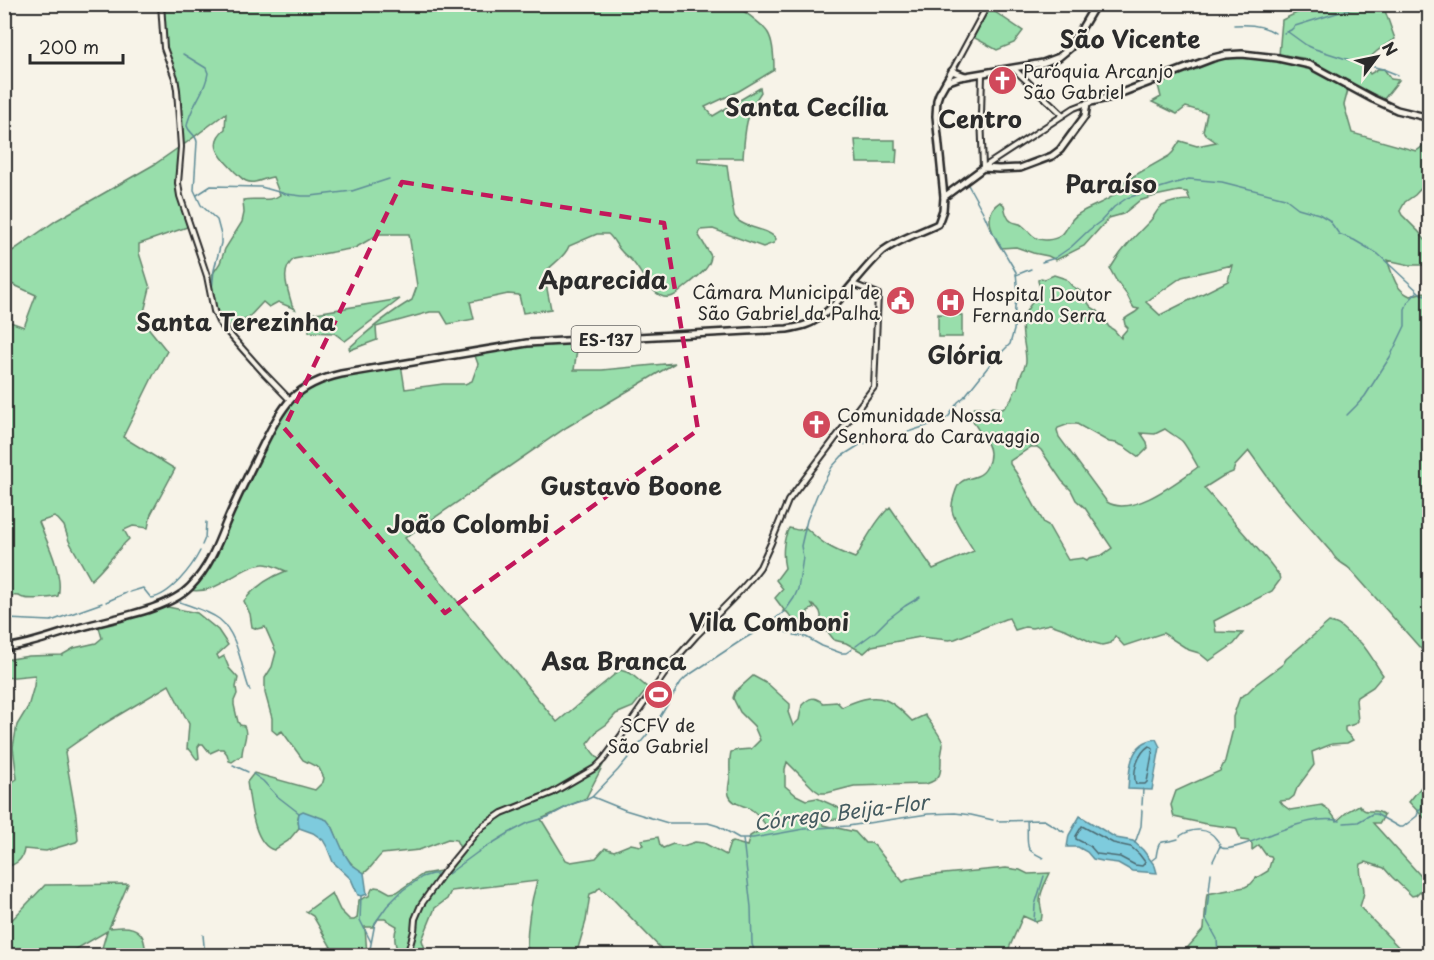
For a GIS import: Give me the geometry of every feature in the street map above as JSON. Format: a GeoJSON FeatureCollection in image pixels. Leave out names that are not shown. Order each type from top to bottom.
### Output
{"type":"FeatureCollection","features":[{"type":"Feature","properties":{"kind":"main road"},"geometry":{"type":"LineString","coordinates":[[946,82],[965,76],[1049,62],[1067,51],[1096,4]]}},
{"type":"Feature","properties":{"kind":"main road"},"geometry":{"type":"LineString","coordinates":[[944,196],[982,169],[1020,168],[1052,156],[1060,150],[1085,116],[1087,103],[1108,98],[1225,55],[1242,54],[1278,58],[1310,65],[1383,104],[1430,118]]}},
{"type":"Feature","properties":{"kind":"main road","name":"ES-137"},"geometry":{"type":"LineString","coordinates":[[4,648],[30,643],[159,606],[190,588],[207,565],[245,480],[274,423],[290,400],[309,386],[327,377],[528,343],[793,328],[806,325],[823,315],[853,284],[863,270],[886,249],[938,224],[943,210],[944,196],[936,116],[937,100],[952,71]]}},
{"type":"Feature","properties":{"kind":"main road"},"geometry":{"type":"LineString","coordinates":[[952,71],[965,76]]}},
{"type":"Feature","properties":{"kind":"street"},"geometry":{"type":"LineString","coordinates":[[161,4],[164,48],[177,90],[181,154],[179,189],[207,276],[214,311],[224,328],[290,400]]}},
{"type":"Feature","properties":{"kind":"street"},"geometry":{"type":"LineString","coordinates":[[952,71],[988,4]]}},
{"type":"Feature","properties":{"kind":"street"},"geometry":{"type":"LineString","coordinates":[[1013,68],[1063,115]]}},
{"type":"Feature","properties":{"kind":"street"},"geometry":{"type":"LineString","coordinates":[[982,74],[982,169]]}},
{"type":"Feature","properties":{"kind":"street"},"geometry":{"type":"LineString","coordinates":[[982,169],[1063,115],[1087,103]]}},
{"type":"Feature","properties":{"kind":"street"},"geometry":{"type":"LineString","coordinates":[[407,956],[421,904],[476,833],[492,820],[514,808],[552,793],[595,768],[672,663],[760,567],[788,501],[853,413],[873,390],[878,294],[853,284]]}},
{"type":"Feature","properties":{"kind":"highlighted area"},"geometry":{"type":"Polygon","coordinates":[[[402,182],[664,223],[698,430],[445,613],[284,428],[402,182]]]}},
{"type":"Feature","properties":{"kind":"green space"},"geometry":{"type":"Polygon","coordinates":[[[162,5],[735,5],[768,33],[772,46],[774,70],[739,91],[705,107],[713,116],[760,88],[761,92],[752,108],[747,124],[743,158],[698,158],[698,162],[727,165],[735,217],[744,224],[773,235],[776,239],[774,243],[763,247],[713,229],[700,230],[698,234],[711,256],[708,265],[678,294],[664,297],[653,290],[608,234],[597,234],[569,246],[544,274],[551,309],[523,313],[519,295],[508,294],[470,302],[474,319],[448,324],[441,312],[430,312],[376,327],[377,340],[350,350],[349,348],[372,328],[412,300],[417,286],[409,234],[379,234],[355,248],[294,259],[287,269],[286,280],[295,309],[278,302],[269,307],[263,302],[248,318],[226,327],[212,300],[212,275],[242,222],[243,200],[272,199],[280,195],[273,177],[256,182],[246,181],[218,152],[217,141],[225,129],[226,113],[182,146],[178,89],[166,41],[162,5]]]}},
{"type":"Feature","properties":{"kind":"green space"},"geometry":{"type":"Polygon","coordinates":[[[1313,5],[1383,5],[1395,39],[1373,55],[1365,67],[1370,74],[1378,69],[1384,69],[1391,79],[1399,80],[1384,99],[1315,63],[1303,58],[1279,55],[1282,20],[1313,5]]]}},
{"type":"Feature","properties":{"kind":"green space"},"geometry":{"type":"Polygon","coordinates":[[[989,8],[1023,31],[1014,43],[997,50],[973,37],[989,8]]]}},
{"type":"Feature","properties":{"kind":"green space"},"geometry":{"type":"Polygon","coordinates":[[[1235,56],[1306,66],[1348,90],[1344,105],[1352,133],[1416,151],[1429,137],[1429,180],[1405,202],[1400,211],[1429,245],[1429,265],[1410,265],[1387,260],[1400,289],[1410,296],[1424,292],[1429,295],[1429,658],[1351,570],[1336,559],[1277,490],[1249,451],[1235,466],[1233,472],[1204,488],[1269,562],[1280,580],[1272,591],[1214,621],[1216,632],[1243,633],[1234,644],[1209,661],[1163,633],[1124,646],[1115,636],[1111,643],[1102,645],[1050,624],[1015,630],[1009,618],[955,639],[920,637],[872,646],[864,653],[846,643],[834,640],[828,632],[818,630],[821,615],[819,609],[812,605],[814,608],[808,611],[807,621],[803,623],[792,618],[783,611],[775,598],[783,589],[776,580],[785,568],[785,537],[789,528],[799,530],[805,527],[828,546],[855,558],[876,523],[890,507],[933,569],[974,551],[957,523],[952,508],[953,498],[959,485],[964,480],[980,475],[987,467],[989,460],[989,447],[972,418],[972,413],[974,407],[987,410],[992,407],[1003,409],[1018,388],[1026,361],[1023,318],[1039,291],[1038,280],[1054,275],[1066,279],[1080,291],[1091,307],[1098,311],[1109,327],[1121,338],[1128,328],[1124,320],[1139,309],[1134,308],[1110,269],[1124,249],[1160,208],[1172,202],[1190,200],[1187,192],[1179,191],[1139,201],[1123,214],[1109,218],[1084,246],[1056,260],[1016,247],[1001,248],[990,224],[991,212],[1000,202],[1004,205],[1009,220],[1020,224],[1038,239],[1055,239],[1064,233],[1075,217],[1112,197],[1121,188],[1123,182],[1169,156],[1180,141],[1197,146],[1216,142],[1203,131],[1207,113],[1186,107],[1177,114],[1152,102],[1161,97],[1157,81],[1218,59],[1235,56]],[[1232,265],[1182,277],[1146,302],[1160,315],[1228,281],[1232,265]],[[1077,424],[1058,428],[1059,437],[1107,502],[1117,506],[1142,502],[1198,467],[1182,441],[1165,429],[1155,434],[1141,433],[1148,448],[1139,457],[1123,446],[1109,442],[1077,424]],[[1031,447],[1010,461],[1044,523],[1048,525],[1068,560],[1083,558],[1087,560],[1102,555],[1112,548],[1041,450],[1031,447]]]}},
{"type":"Feature","properties":{"kind":"green space"},"geometry":{"type":"Polygon","coordinates":[[[855,140],[895,140],[896,163],[857,163],[855,140]]]}},
{"type":"Feature","properties":{"kind":"green space"},"geometry":{"type":"Polygon","coordinates":[[[178,148],[180,152],[179,188],[190,226],[139,244],[139,253],[150,288],[142,320],[167,351],[123,437],[175,469],[151,514],[148,528],[133,526],[124,530],[129,539],[91,580],[69,541],[64,526],[58,519],[54,517],[39,522],[57,569],[58,596],[31,599],[7,595],[5,594],[5,320],[24,327],[36,295],[5,281],[4,257],[57,220],[155,164],[178,148]]]}},
{"type":"Feature","properties":{"kind":"green space"},"geometry":{"type":"Polygon","coordinates":[[[400,299],[345,341],[334,333],[309,332],[310,314],[400,299]]]}},
{"type":"Feature","properties":{"kind":"green space"},"geometry":{"type":"Polygon","coordinates":[[[938,314],[962,315],[962,337],[938,337],[938,314]]]}},
{"type":"Feature","properties":{"kind":"green space"},"geometry":{"type":"Polygon","coordinates":[[[575,343],[577,350],[574,370],[602,370],[675,363],[567,427],[405,538],[557,722],[620,670],[630,673],[648,688],[633,707],[616,714],[597,731],[588,743],[603,765],[586,798],[541,819],[566,860],[571,862],[596,858],[605,848],[614,851],[631,844],[641,846],[643,845],[641,840],[658,837],[663,848],[673,844],[683,846],[695,842],[704,843],[726,855],[730,843],[747,846],[750,836],[764,828],[765,824],[752,810],[733,801],[728,790],[731,752],[751,749],[760,740],[754,726],[740,712],[733,698],[735,692],[753,676],[768,684],[790,704],[788,712],[793,726],[799,720],[802,705],[810,699],[815,698],[823,703],[837,702],[842,707],[864,699],[880,698],[895,705],[912,721],[925,715],[935,729],[943,744],[940,771],[935,780],[926,784],[854,786],[820,793],[787,762],[785,786],[806,800],[817,798],[844,812],[846,819],[829,820],[823,823],[824,825],[855,832],[865,843],[871,843],[903,882],[923,876],[1006,868],[1028,874],[1050,873],[1040,897],[1041,920],[1036,922],[1023,916],[1007,953],[997,955],[996,953],[993,956],[667,955],[600,887],[590,894],[586,921],[576,955],[537,955],[527,947],[530,914],[537,881],[451,891],[447,899],[435,908],[422,940],[427,955],[399,955],[395,941],[397,926],[385,919],[378,919],[373,927],[365,927],[367,955],[320,955],[331,947],[313,916],[306,912],[332,893],[340,910],[350,920],[354,920],[357,918],[359,900],[369,896],[372,889],[375,887],[390,893],[397,892],[423,874],[441,871],[460,848],[456,840],[448,839],[419,850],[382,854],[364,873],[348,860],[333,828],[299,813],[299,828],[288,841],[274,850],[267,846],[257,831],[251,810],[247,782],[254,773],[315,790],[324,778],[319,768],[303,760],[282,731],[277,734],[272,730],[272,718],[265,693],[265,678],[272,667],[276,652],[265,627],[257,629],[252,627],[250,614],[244,601],[263,583],[286,571],[263,564],[244,570],[209,589],[188,590],[200,574],[283,412],[293,400],[310,387],[329,378],[401,364],[405,389],[443,384],[465,384],[472,381],[478,364],[474,353],[527,344],[575,343]]]}},
{"type":"Feature","properties":{"kind":"green space"},"geometry":{"type":"Polygon","coordinates":[[[163,606],[197,613],[218,630],[228,645],[217,655],[219,659],[224,656],[229,668],[238,678],[234,705],[238,722],[245,729],[242,755],[232,762],[229,761],[223,749],[210,753],[203,744],[200,744],[197,759],[187,749],[189,724],[169,685],[97,728],[67,749],[65,753],[78,840],[46,851],[24,849],[18,861],[5,867],[5,787],[17,779],[13,747],[17,725],[28,707],[35,675],[5,678],[5,660],[29,656],[62,655],[74,648],[96,643],[102,638],[98,624],[163,606]]]}},
{"type":"Feature","properties":{"kind":"green space"},"geometry":{"type":"Polygon","coordinates":[[[1329,622],[1338,625],[1361,643],[1383,675],[1373,687],[1357,697],[1358,721],[1345,727],[1345,731],[1353,740],[1347,743],[1332,744],[1312,752],[1314,765],[1297,788],[1294,796],[1289,800],[1280,801],[1290,810],[1322,805],[1337,821],[1359,805],[1364,810],[1377,811],[1384,815],[1380,823],[1373,823],[1429,885],[1429,900],[1420,891],[1412,896],[1384,868],[1366,862],[1361,864],[1360,868],[1364,895],[1360,907],[1406,955],[1181,955],[1204,929],[1207,894],[1251,884],[1268,871],[1272,858],[1266,855],[1259,845],[1252,850],[1252,844],[1241,840],[1236,828],[1174,817],[1171,805],[1176,791],[1220,771],[1225,761],[1233,729],[1233,717],[1240,697],[1283,664],[1329,622]]]}},
{"type":"Feature","properties":{"kind":"green space"},"geometry":{"type":"Polygon","coordinates":[[[1429,777],[1430,820],[1427,821],[1409,802],[1429,777]]]}},
{"type":"Feature","properties":{"kind":"green space"},"geometry":{"type":"Polygon","coordinates":[[[128,884],[109,928],[127,927],[139,932],[143,938],[147,955],[100,955],[107,931],[66,955],[5,955],[5,927],[45,885],[128,884]]]}},
{"type":"Feature","properties":{"kind":"water"},"geometry":{"type":"Polygon","coordinates":[[[1156,739],[1160,747],[1152,790],[1128,789],[1130,765],[1136,751],[1147,741],[1156,739]]]}},
{"type":"Feature","properties":{"kind":"water"},"geometry":{"type":"Polygon","coordinates":[[[303,811],[327,820],[351,864],[364,873],[367,894],[358,895],[351,879],[333,862],[323,840],[299,828],[299,813],[303,811]]]}},
{"type":"Feature","properties":{"kind":"water"},"geometry":{"type":"Polygon","coordinates":[[[1080,816],[1116,838],[1133,841],[1155,866],[1157,873],[1132,871],[1118,863],[1093,859],[1078,847],[1067,847],[1069,835],[1080,816]]]}},
{"type":"Feature","properties":{"kind":"waterway"},"geometry":{"type":"LineString","coordinates":[[1284,33],[1295,26],[1366,4]]}},
{"type":"Feature","properties":{"kind":"waterway"},"geometry":{"type":"LineString","coordinates":[[1234,25],[1266,28],[1275,33]]}},
{"type":"Feature","properties":{"kind":"waterway"},"geometry":{"type":"LineString","coordinates":[[1288,32],[1315,49],[1398,75]]}},
{"type":"Feature","properties":{"kind":"waterway"},"geometry":{"type":"LineString","coordinates":[[183,54],[206,68],[208,73],[187,126],[197,142],[194,190],[201,205],[217,220],[221,235],[212,290]]}},
{"type":"Feature","properties":{"kind":"waterway"},"geometry":{"type":"LineString","coordinates":[[197,195],[211,186],[261,187],[286,194],[311,196],[352,191],[389,179]]}},
{"type":"Feature","properties":{"kind":"waterway"},"geometry":{"type":"LineString","coordinates":[[1042,262],[1055,258],[1071,247],[1127,198],[1189,179],[1222,182],[1285,198],[1298,208],[1319,214],[1329,220],[1339,234],[1378,254],[1421,294],[1430,296]]}},
{"type":"Feature","properties":{"kind":"waterway"},"geometry":{"type":"LineString","coordinates":[[372,956],[370,949],[375,923],[387,906],[403,890],[422,877],[432,874],[448,874],[509,833],[592,797],[655,725],[686,677],[766,626],[785,611],[798,589],[803,557],[801,546],[807,520],[832,467],[842,456],[861,444],[893,437],[944,420],[1010,344],[1018,295],[1016,272],[967,183]]}},
{"type":"Feature","properties":{"kind":"waterway"},"geometry":{"type":"LineString","coordinates":[[1016,275],[1031,269]]}},
{"type":"Feature","properties":{"kind":"waterway"},"geometry":{"type":"LineString","coordinates":[[1347,415],[1365,396],[1390,357],[1405,326],[1405,309],[1417,292]]}},
{"type":"Feature","properties":{"kind":"waterway"},"geometry":{"type":"LineString","coordinates":[[202,545],[206,522]]}},
{"type":"Feature","properties":{"kind":"waterway"},"geometry":{"type":"LineString","coordinates":[[130,592],[143,588],[151,598],[166,592],[192,565],[200,551]]}},
{"type":"Feature","properties":{"kind":"waterway"},"geometry":{"type":"LineString","coordinates":[[106,602],[126,593]]}},
{"type":"Feature","properties":{"kind":"waterway"},"geometry":{"type":"LineString","coordinates":[[856,646],[888,619],[920,597]]}},
{"type":"Feature","properties":{"kind":"waterway"},"geometry":{"type":"LineString","coordinates":[[180,602],[210,614],[226,626],[235,643],[250,691]]}},
{"type":"Feature","properties":{"kind":"waterway"},"geometry":{"type":"LineString","coordinates":[[7,619],[51,621],[102,603]]}},
{"type":"Feature","properties":{"kind":"waterway"},"geometry":{"type":"LineString","coordinates":[[767,626],[789,633]]}},
{"type":"Feature","properties":{"kind":"waterway"},"geometry":{"type":"LineString","coordinates":[[794,635],[806,637],[841,653],[852,649]]}},
{"type":"Feature","properties":{"kind":"waterway"},"geometry":{"type":"LineString","coordinates":[[233,765],[248,772]]}},
{"type":"Feature","properties":{"kind":"waterway"},"geometry":{"type":"LineString","coordinates":[[253,774],[299,813]]}},
{"type":"Feature","properties":{"kind":"waterway"},"geometry":{"type":"LineString","coordinates":[[1142,805],[1143,789]]}},
{"type":"Feature","properties":{"kind":"waterway","name":"Córrego Beija-Flor"},"geometry":{"type":"LineString","coordinates":[[593,797],[625,810],[668,823],[708,823],[739,838],[753,838],[804,829],[848,826],[928,814],[955,813],[993,820]]}},
{"type":"Feature","properties":{"kind":"waterway","name":"Córrego Beija-Flor"},"geometry":{"type":"LineString","coordinates":[[1344,823],[1358,822],[1376,814],[1403,827],[1417,816],[1419,810],[1430,800]]}},
{"type":"Feature","properties":{"kind":"waterway"},"geometry":{"type":"LineString","coordinates":[[1135,843],[1141,826],[1142,810]]}},
{"type":"Feature","properties":{"kind":"waterway","name":"Córrego Beija-Flor"},"geometry":{"type":"LineString","coordinates":[[997,821],[1044,820],[1064,832]]}},
{"type":"Feature","properties":{"kind":"waterway"},"geometry":{"type":"LineString","coordinates":[[1027,821],[1029,849],[1043,858]]}},
{"type":"Feature","properties":{"kind":"waterway","name":"Córrego Beija-Flor"},"geometry":{"type":"LineString","coordinates":[[1180,836],[1190,831],[1205,831],[1214,836],[1221,847],[1227,849],[1308,822],[1340,821]]}},
{"type":"Feature","properties":{"kind":"waterway"},"geometry":{"type":"LineString","coordinates":[[743,839],[751,907],[752,944],[756,956]]}},
{"type":"Feature","properties":{"kind":"waterway","name":"Córrego Beija-Flor"},"geometry":{"type":"LineString","coordinates":[[1152,860],[1156,857],[1160,843],[1178,839]]}},
{"type":"Feature","properties":{"kind":"waterway"},"geometry":{"type":"LineString","coordinates":[[1213,861],[1220,846]]}},
{"type":"Feature","properties":{"kind":"waterway"},"geometry":{"type":"LineString","coordinates":[[1211,873],[1206,919],[1217,939],[1218,956]]}},
{"type":"Feature","properties":{"kind":"waterway"},"geometry":{"type":"LineString","coordinates":[[1034,921],[1035,905],[1044,876]]}},
{"type":"Feature","properties":{"kind":"waterway"},"geometry":{"type":"LineString","coordinates":[[361,896],[360,920],[371,942]]}},
{"type":"Feature","properties":{"kind":"waterway"},"geometry":{"type":"LineString","coordinates":[[203,935],[205,956]]}},
{"type":"Feature","properties":{"kind":"place","name":"Paróquia Arcanjo São Gabriel"},"geometry":{"type":"Point","coordinates":[1002,80]}},
{"type":"Feature","properties":{"kind":"place","name":"Câmara Municipal de São Gabriel da Palha"},"geometry":{"type":"Point","coordinates":[901,301]}},
{"type":"Feature","properties":{"kind":"place","name":"Hospital Doutor Fernando Serra"},"geometry":{"type":"Point","coordinates":[951,303]}},
{"type":"Feature","properties":{"kind":"place","name":"Comunidade Nossa Senhora do Caravaggio"},"geometry":{"type":"Point","coordinates":[816,424]}},
{"type":"Feature","properties":{"kind":"place","name":"SCFV de São Gabriel"},"geometry":{"type":"Point","coordinates":[658,695]}},
{"type":"Feature","properties":{"kind":"district","name":"São Vicente"},"geometry":{"type":"Point","coordinates":[1130,38]}},
{"type":"Feature","properties":{"kind":"district","name":"Santa Cecília"},"geometry":{"type":"Point","coordinates":[807,106]}},
{"type":"Feature","properties":{"kind":"district","name":"Centro"},"geometry":{"type":"Point","coordinates":[980,118]}},
{"type":"Feature","properties":{"kind":"district","name":"Paraíso"},"geometry":{"type":"Point","coordinates":[1111,183]}},
{"type":"Feature","properties":{"kind":"district","name":"Aparecida"},"geometry":{"type":"Point","coordinates":[603,279]}},
{"type":"Feature","properties":{"kind":"district","name":"Santa Terezinha"},"geometry":{"type":"Point","coordinates":[236,321]}},
{"type":"Feature","properties":{"kind":"district","name":"Glória"},"geometry":{"type":"Point","coordinates":[965,354]}},
{"type":"Feature","properties":{"kind":"district","name":"Gustavo Boone"},"geometry":{"type":"Point","coordinates":[631,485]}},
{"type":"Feature","properties":{"kind":"district","name":"João Colombi"},"geometry":{"type":"Point","coordinates":[468,523]}},
{"type":"Feature","properties":{"kind":"district","name":"Vila Comboni"},"geometry":{"type":"Point","coordinates":[769,621]}},
{"type":"Feature","properties":{"kind":"district","name":"Asa Branca"},"geometry":{"type":"Point","coordinates":[614,660]}}]}
